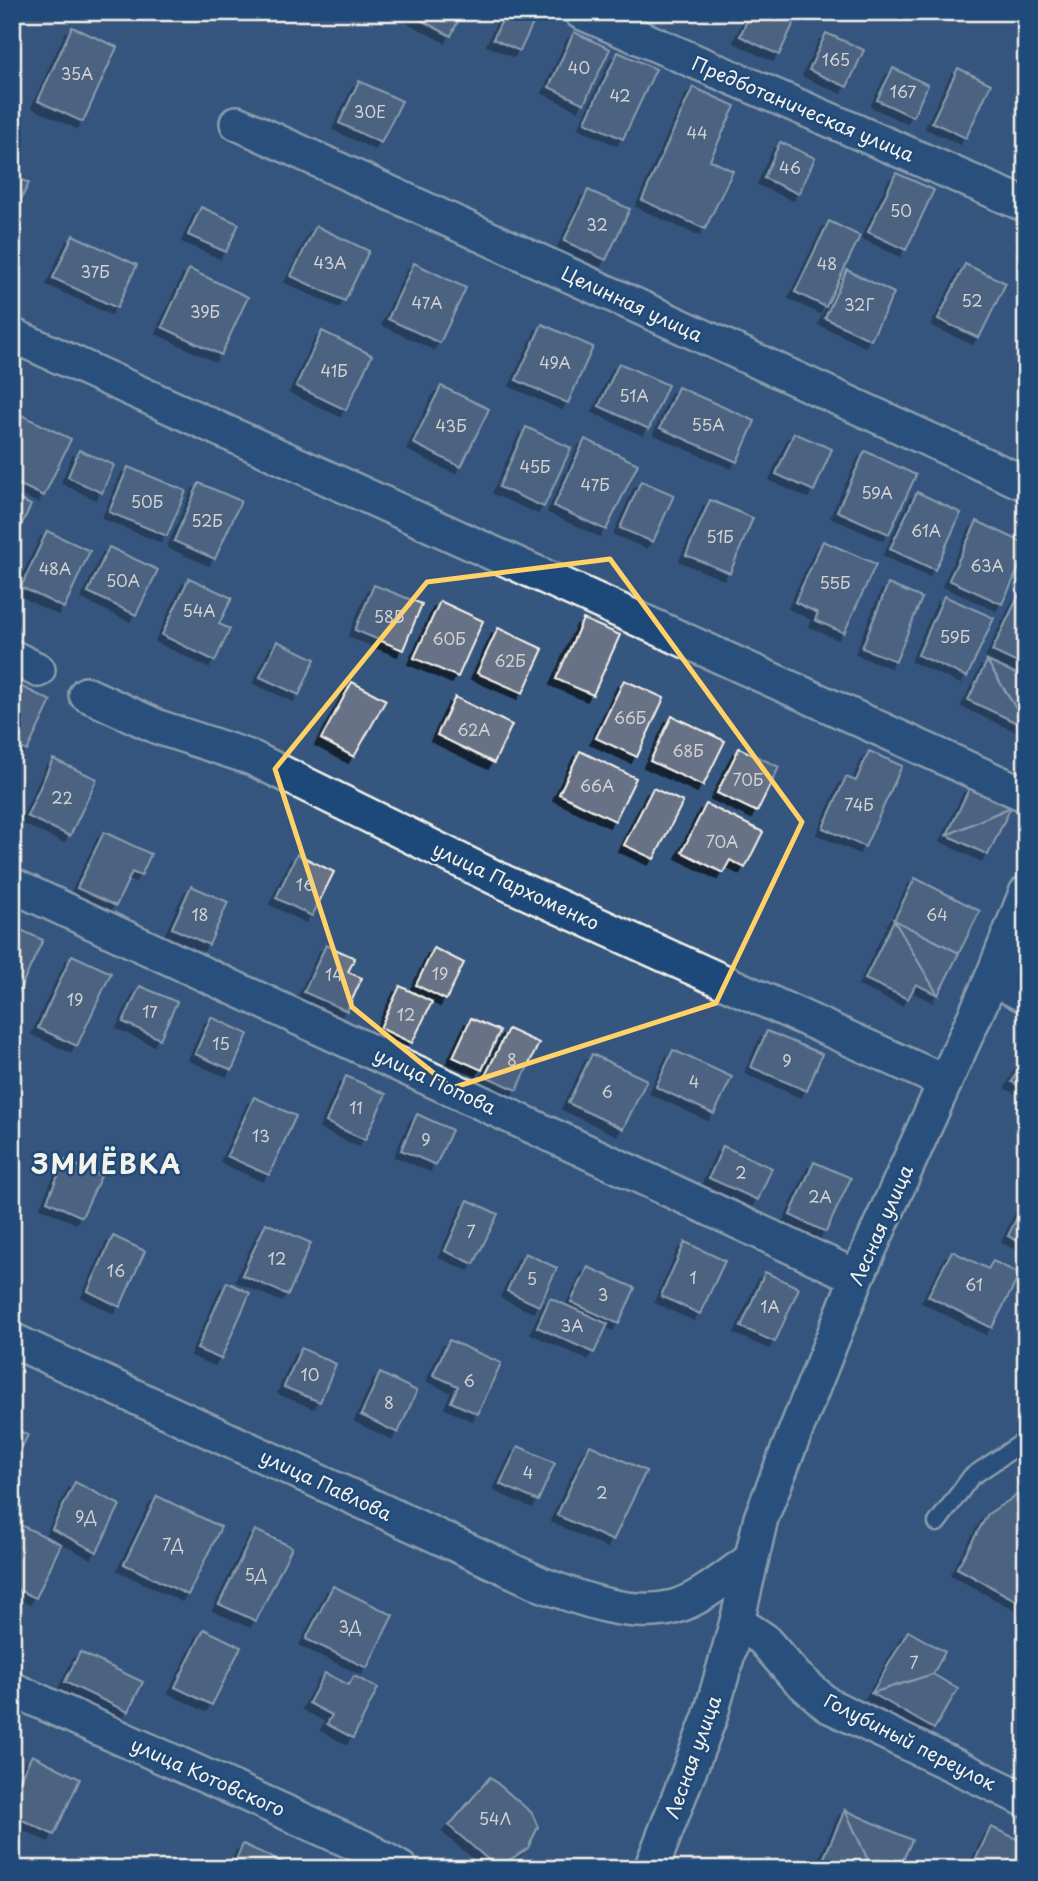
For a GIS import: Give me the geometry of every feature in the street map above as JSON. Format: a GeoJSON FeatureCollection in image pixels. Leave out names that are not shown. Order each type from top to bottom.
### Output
{"type":"FeatureCollection","features":[{"type":"Feature","properties":{"kind":"street","name":"Предботаническая улица"},"geometry":{"type":"LineString","coordinates":[[581,12],[1026,205]]}},
{"type":"Feature","properties":{"kind":"street","name":"Целинная улица"},"geometry":{"type":"LineString","coordinates":[[237,123],[1026,484]]}},
{"type":"Feature","properties":{"kind":"street"},"geometry":{"type":"LineString","coordinates":[[12,335],[1026,795]]}},
{"type":"Feature","properties":{"kind":"street","name":"улица Пархоменко"},"geometry":{"type":"LineString","coordinates":[[86,694],[158,727],[251,758],[504,882],[945,1082]]}},
{"type":"Feature","properties":{"kind":"street","name":"улица Попова"},"geometry":{"type":"LineString","coordinates":[[12,885],[858,1278]]}},
{"type":"Feature","properties":{"kind":"street","name":"Лесная улица"},"geometry":{"type":"LineString","coordinates":[[651,1869],[710,1717],[737,1622],[761,1518],[858,1278],[992,978],[1026,893]]}},
{"type":"Feature","properties":{"kind":"street"},"geometry":{"type":"LineString","coordinates":[[992,978],[1026,996]]}},
{"type":"Feature","properties":{"kind":"street","name":"улица Павлова"},"geometry":{"type":"LineString","coordinates":[[12,1340],[541,1584],[592,1603],[646,1609],[674,1607],[715,1585],[749,1561]]}},
{"type":"Feature","properties":{"kind":"street","name":"Голубиный переулок"},"geometry":{"type":"LineString","coordinates":[[737,1622],[762,1639],[795,1676],[828,1705],[1026,1800]]}},
{"type":"Feature","properties":{"kind":"street","name":"улица Котовского"},"geometry":{"type":"LineString","coordinates":[[12,1689],[363,1847],[401,1869]]}},
{"type":"Feature","properties":{"kind":"lane"},"geometry":{"type":"LineString","coordinates":[[937,1523],[971,1477],[1026,1440]]}},
{"type":"Feature","properties":{"kind":"highlighted area"},"geometry":{"type":"Polygon","coordinates":[[[610,559],[802,822],[716,1003],[452,1088],[352,1007],[275,769],[427,582],[610,559]]]}},
{"type":"Feature","properties":{"kind":"building"},"geometry":{"type":"Polygon","coordinates":[[[406,12],[462,12],[451,36],[406,12]]]}},
{"type":"Feature","properties":{"kind":"building"},"geometry":{"type":"Polygon","coordinates":[[[506,12],[530,12],[537,15],[520,51],[493,39],[506,12]]]}},
{"type":"Feature","properties":{"kind":"building"},"geometry":{"type":"Polygon","coordinates":[[[751,12],[798,14],[779,55],[740,36],[751,12]]]}},
{"type":"Feature","properties":{"kind":"building"},"geometry":{"type":"Polygon","coordinates":[[[72,27],[117,47],[83,122],[38,101],[72,27]]]}},
{"type":"Feature","properties":{"kind":"building"},"geometry":{"type":"Polygon","coordinates":[[[574,32],[610,49],[584,104],[549,87],[574,32]]]}},
{"type":"Feature","properties":{"kind":"building"},"geometry":{"type":"Polygon","coordinates":[[[826,33],[864,50],[847,87],[809,70],[826,33]]]}},
{"type":"Feature","properties":{"kind":"building"},"geometry":{"type":"Polygon","coordinates":[[[618,52],[656,69],[623,139],[585,122],[618,52]]]}},
{"type":"Feature","properties":{"kind":"building"},"geometry":{"type":"Polygon","coordinates":[[[893,68],[928,85],[913,117],[877,100],[893,68]]]}},
{"type":"Feature","properties":{"kind":"building"},"geometry":{"type":"Polygon","coordinates":[[[958,68],[991,84],[966,138],[932,122],[958,68]]]}},
{"type":"Feature","properties":{"kind":"building"},"geometry":{"type":"Polygon","coordinates":[[[359,81],[402,101],[381,143],[339,123],[359,81]]]}},
{"type":"Feature","properties":{"kind":"building"},"geometry":{"type":"Polygon","coordinates":[[[693,87],[735,106],[710,160],[733,171],[705,229],[642,200],[693,87]]]}},
{"type":"Feature","properties":{"kind":"building"},"geometry":{"type":"Polygon","coordinates":[[[780,142],[815,158],[799,194],[764,178],[780,142]]]}},
{"type":"Feature","properties":{"kind":"building"},"geometry":{"type":"Polygon","coordinates":[[[896,173],[934,190],[906,250],[868,232],[896,173]]]}},
{"type":"Feature","properties":{"kind":"building"},"geometry":{"type":"Polygon","coordinates":[[[12,175],[29,183],[12,218],[12,175]]]}},
{"type":"Feature","properties":{"kind":"building"},"geometry":{"type":"Polygon","coordinates":[[[588,190],[630,209],[606,260],[564,241],[588,190]]]}},
{"type":"Feature","properties":{"kind":"building"},"geometry":{"type":"Polygon","coordinates":[[[201,207],[239,224],[226,252],[188,235],[201,207]]]}},
{"type":"Feature","properties":{"kind":"building"},"geometry":{"type":"Polygon","coordinates":[[[829,221],[860,236],[826,307],[795,292],[829,221]]]}},
{"type":"Feature","properties":{"kind":"building"},"geometry":{"type":"Polygon","coordinates":[[[316,226],[369,251],[345,301],[291,276],[316,226]]]}},
{"type":"Feature","properties":{"kind":"building"},"geometry":{"type":"Polygon","coordinates":[[[73,235],[137,265],[117,308],[53,278],[73,235]]]}},
{"type":"Feature","properties":{"kind":"building"},"geometry":{"type":"Polygon","coordinates":[[[414,263],[466,288],[440,343],[388,319],[414,263]]]}},
{"type":"Feature","properties":{"kind":"building"},"geometry":{"type":"Polygon","coordinates":[[[965,264],[1006,283],[979,338],[938,319],[965,264]]]}},
{"type":"Feature","properties":{"kind":"building"},"geometry":{"type":"Polygon","coordinates":[[[189,269],[248,297],[221,355],[162,327],[189,269]]]}},
{"type":"Feature","properties":{"kind":"building"},"geometry":{"type":"Polygon","coordinates":[[[847,270],[894,293],[871,340],[825,318],[847,270]]]}},
{"type":"Feature","properties":{"kind":"building"},"geometry":{"type":"Polygon","coordinates":[[[542,324],[593,347],[568,403],[516,380],[542,324]]]}},
{"type":"Feature","properties":{"kind":"building"},"geometry":{"type":"Polygon","coordinates":[[[322,331],[372,355],[346,410],[296,386],[322,331]]]}},
{"type":"Feature","properties":{"kind":"building"},"geometry":{"type":"Polygon","coordinates":[[[619,363],[668,385],[649,429],[599,406],[619,363]]]}},
{"type":"Feature","properties":{"kind":"building"},"geometry":{"type":"Polygon","coordinates":[[[441,386],[489,409],[461,467],[413,443],[441,386]]]}},
{"type":"Feature","properties":{"kind":"building"},"geometry":{"type":"Polygon","coordinates":[[[678,387],[755,421],[737,462],[660,428],[678,387]]]}},
{"type":"Feature","properties":{"kind":"building"},"geometry":{"type":"Polygon","coordinates":[[[19,414],[71,439],[44,496],[12,481],[12,429],[19,414]]]}},
{"type":"Feature","properties":{"kind":"building"},"geometry":{"type":"Polygon","coordinates":[[[526,427],[571,448],[544,507],[499,487],[526,427]]]}},
{"type":"Feature","properties":{"kind":"building"},"geometry":{"type":"Polygon","coordinates":[[[794,433],[832,449],[814,491],[776,474],[794,433]]]}},
{"type":"Feature","properties":{"kind":"building"},"geometry":{"type":"Polygon","coordinates":[[[585,439],[638,464],[606,530],[554,506],[585,439]]]}},
{"type":"Feature","properties":{"kind":"building"},"geometry":{"type":"Polygon","coordinates":[[[79,450],[114,465],[102,493],[68,477],[79,450]]]}},
{"type":"Feature","properties":{"kind":"building"},"geometry":{"type":"Polygon","coordinates":[[[865,451],[916,475],[889,534],[837,511],[865,451]]]}},
{"type":"Feature","properties":{"kind":"building"},"geometry":{"type":"Polygon","coordinates":[[[128,467],[186,491],[167,536],[109,512],[128,467]]]}},
{"type":"Feature","properties":{"kind":"building"},"geometry":{"type":"Polygon","coordinates":[[[641,481],[674,495],[653,542],[620,528],[641,481]]]}},
{"type":"Feature","properties":{"kind":"building"},"geometry":{"type":"Polygon","coordinates":[[[199,483],[241,501],[215,559],[174,541],[199,483]]]}},
{"type":"Feature","properties":{"kind":"building"},"geometry":{"type":"Polygon","coordinates":[[[917,492],[961,513],[935,570],[890,549],[917,492]]]}},
{"type":"Feature","properties":{"kind":"building"},"geometry":{"type":"Polygon","coordinates":[[[12,496],[31,505],[12,545],[12,496]]]}},
{"type":"Feature","properties":{"kind":"building"},"geometry":{"type":"Polygon","coordinates":[[[710,500],[753,518],[730,573],[686,555],[710,500]]]}},
{"type":"Feature","properties":{"kind":"building"},"geometry":{"type":"Polygon","coordinates":[[[977,521],[1026,544],[1026,553],[1002,604],[949,580],[977,521]]]}},
{"type":"Feature","properties":{"kind":"building"},"geometry":{"type":"Polygon","coordinates":[[[47,531],[90,551],[64,608],[21,587],[47,531]]]}},
{"type":"Feature","properties":{"kind":"building"},"geometry":{"type":"Polygon","coordinates":[[[823,541],[876,564],[844,633],[815,620],[818,613],[795,602],[823,541]]]}},
{"type":"Feature","properties":{"kind":"building"},"geometry":{"type":"Polygon","coordinates":[[[109,547],[158,570],[136,615],[88,592],[109,547]]]}},
{"type":"Feature","properties":{"kind":"building"},"geometry":{"type":"Polygon","coordinates":[[[189,578],[232,598],[219,624],[230,629],[215,661],[162,635],[189,578]]]}},
{"type":"Feature","properties":{"kind":"building"},"geometry":{"type":"Polygon","coordinates":[[[888,584],[922,598],[896,661],[862,648],[888,584]]]}},
{"type":"Feature","properties":{"kind":"building"},"geometry":{"type":"Polygon","coordinates":[[[374,585],[422,604],[403,650],[355,630],[374,585]]]}},
{"type":"Feature","properties":{"kind":"building"},"geometry":{"type":"Polygon","coordinates":[[[1019,595],[1026,599],[1026,667],[992,651],[1019,595]]]}},
{"type":"Feature","properties":{"kind":"building"},"geometry":{"type":"Polygon","coordinates":[[[944,596],[994,618],[967,677],[918,655],[944,596]]]}},
{"type":"Feature","properties":{"kind":"building"},"geometry":{"type":"Polygon","coordinates":[[[440,601],[483,621],[458,677],[414,658],[440,601]]]}},
{"type":"Feature","properties":{"kind":"building"},"geometry":{"type":"Polygon","coordinates":[[[583,619],[620,635],[593,695],[556,679],[583,619]]]}},
{"type":"Feature","properties":{"kind":"building"},"geometry":{"type":"Polygon","coordinates":[[[498,628],[543,649],[523,693],[477,673],[498,628]]]}},
{"type":"Feature","properties":{"kind":"building"},"geometry":{"type":"Polygon","coordinates":[[[277,641],[315,659],[299,695],[260,677],[277,641]]]}},
{"type":"Feature","properties":{"kind":"building"},"geometry":{"type":"Polygon","coordinates":[[[987,661],[1026,678],[1026,725],[987,661]]]}},
{"type":"Feature","properties":{"kind":"building"},"geometry":{"type":"Polygon","coordinates":[[[987,661],[1026,725],[1026,727],[968,700],[987,661]]]}},
{"type":"Feature","properties":{"kind":"building"},"geometry":{"type":"Polygon","coordinates":[[[624,680],[664,698],[637,757],[596,738],[624,680]]]}},
{"type":"Feature","properties":{"kind":"building"},"geometry":{"type":"Polygon","coordinates":[[[12,682],[51,701],[27,751],[12,744],[12,682]]]}},
{"type":"Feature","properties":{"kind":"building"},"geometry":{"type":"Polygon","coordinates":[[[352,682],[386,700],[354,757],[321,739],[352,682]]]}},
{"type":"Feature","properties":{"kind":"building"},"geometry":{"type":"Polygon","coordinates":[[[455,697],[512,725],[494,763],[437,735],[455,697]]]}},
{"type":"Feature","properties":{"kind":"building"},"geometry":{"type":"Polygon","coordinates":[[[672,716],[725,741],[703,786],[650,761],[672,716]]]}},
{"type":"Feature","properties":{"kind":"building"},"geometry":{"type":"Polygon","coordinates":[[[739,748],[779,767],[757,812],[717,793],[739,748]]]}},
{"type":"Feature","properties":{"kind":"building"},"geometry":{"type":"Polygon","coordinates":[[[580,751],[636,778],[615,821],[559,794],[580,751]]]}},
{"type":"Feature","properties":{"kind":"building"},"geometry":{"type":"Polygon","coordinates":[[[869,751],[902,766],[865,847],[823,828],[846,777],[856,781],[869,751]]]}},
{"type":"Feature","properties":{"kind":"building"},"geometry":{"type":"Polygon","coordinates":[[[53,759],[97,779],[70,836],[27,816],[53,759]]]}},
{"type":"Feature","properties":{"kind":"building"},"geometry":{"type":"Polygon","coordinates":[[[970,787],[1011,807],[947,835],[970,787]]]}},
{"type":"Feature","properties":{"kind":"building"},"geometry":{"type":"Polygon","coordinates":[[[653,788],[683,802],[654,859],[624,845],[653,788]]]}},
{"type":"Feature","properties":{"kind":"building"},"geometry":{"type":"Polygon","coordinates":[[[706,804],[763,832],[745,868],[730,860],[723,873],[682,852],[706,804]]]}},
{"type":"Feature","properties":{"kind":"building"},"geometry":{"type":"Polygon","coordinates":[[[1011,807],[988,855],[947,835],[1011,807]]]}},
{"type":"Feature","properties":{"kind":"building"},"geometry":{"type":"Polygon","coordinates":[[[104,832],[151,854],[141,876],[132,872],[116,906],[77,888],[104,832]]]}},
{"type":"Feature","properties":{"kind":"building"},"geometry":{"type":"Polygon","coordinates":[[[297,854],[334,872],[312,916],[276,898],[297,854]]]}},
{"type":"Feature","properties":{"kind":"building"},"geometry":{"type":"Polygon","coordinates":[[[915,878],[980,911],[959,953],[894,920],[915,878]]]}},
{"type":"Feature","properties":{"kind":"building"},"geometry":{"type":"Polygon","coordinates":[[[191,886],[228,902],[209,945],[172,928],[191,886]]]}},
{"type":"Feature","properties":{"kind":"building"},"geometry":{"type":"Polygon","coordinates":[[[894,920],[938,995],[916,984],[908,999],[865,979],[894,920]]]}},
{"type":"Feature","properties":{"kind":"building"},"geometry":{"type":"Polygon","coordinates":[[[894,920],[959,953],[938,995],[894,920]]]}},
{"type":"Feature","properties":{"kind":"building"},"geometry":{"type":"Polygon","coordinates":[[[12,926],[43,940],[12,1006],[12,926]]]}},
{"type":"Feature","properties":{"kind":"building"},"geometry":{"type":"Polygon","coordinates":[[[326,945],[355,958],[348,972],[362,978],[347,1011],[304,992],[326,945]]]}},
{"type":"Feature","properties":{"kind":"building"},"geometry":{"type":"Polygon","coordinates":[[[434,948],[464,963],[446,1000],[416,985],[434,948]]]}},
{"type":"Feature","properties":{"kind":"building"},"geometry":{"type":"Polygon","coordinates":[[[72,955],[111,973],[77,1046],[38,1028],[72,955]]]}},
{"type":"Feature","properties":{"kind":"building"},"geometry":{"type":"Polygon","coordinates":[[[140,986],[177,1002],[160,1039],[123,1022],[140,986]]]}},
{"type":"Feature","properties":{"kind":"building"},"geometry":{"type":"Polygon","coordinates":[[[400,986],[432,1002],[412,1043],[380,1028],[400,986]]]}},
{"type":"Feature","properties":{"kind":"building"},"geometry":{"type":"Polygon","coordinates":[[[211,1017],[248,1034],[232,1070],[195,1054],[211,1017]]]}},
{"type":"Feature","properties":{"kind":"building"},"geometry":{"type":"Polygon","coordinates":[[[471,1018],[500,1031],[482,1070],[453,1057],[471,1018]]]}},
{"type":"Feature","properties":{"kind":"building"},"geometry":{"type":"Polygon","coordinates":[[[508,1029],[539,1043],[517,1090],[485,1076],[508,1029]]]}},
{"type":"Feature","properties":{"kind":"building"},"geometry":{"type":"Polygon","coordinates":[[[767,1031],[822,1054],[807,1091],[751,1067],[767,1031]]]}},
{"type":"Feature","properties":{"kind":"building"},"geometry":{"type":"Polygon","coordinates":[[[673,1050],[732,1077],[714,1114],[656,1087],[673,1050]]]}},
{"type":"Feature","properties":{"kind":"building"},"geometry":{"type":"Polygon","coordinates":[[[1026,1053],[1026,1089],[1012,1082],[1026,1053]]]}},
{"type":"Feature","properties":{"kind":"building"},"geometry":{"type":"Polygon","coordinates":[[[592,1054],[647,1080],[623,1129],[568,1103],[592,1054]]]}},
{"type":"Feature","properties":{"kind":"building"},"geometry":{"type":"Polygon","coordinates":[[[346,1076],[386,1094],[365,1140],[326,1122],[346,1076]]]}},
{"type":"Feature","properties":{"kind":"building"},"geometry":{"type":"Polygon","coordinates":[[[254,1097],[296,1116],[269,1175],[227,1156],[254,1097]]]}},
{"type":"Feature","properties":{"kind":"building"},"geometry":{"type":"Polygon","coordinates":[[[417,1114],[452,1130],[436,1165],[401,1150],[417,1114]]]}},
{"type":"Feature","properties":{"kind":"building"},"geometry":{"type":"Polygon","coordinates":[[[723,1146],[772,1168],[758,1200],[709,1178],[723,1146]]]}},
{"type":"Feature","properties":{"kind":"building"},"geometry":{"type":"Polygon","coordinates":[[[65,1160],[101,1176],[82,1217],[47,1201],[65,1160]]]}},
{"type":"Feature","properties":{"kind":"building"},"geometry":{"type":"Polygon","coordinates":[[[814,1162],[851,1178],[826,1232],[790,1215],[814,1162]]]}},
{"type":"Feature","properties":{"kind":"building"},"geometry":{"type":"Polygon","coordinates":[[[1026,1199],[1026,1245],[1008,1236],[1026,1199]]]}},
{"type":"Feature","properties":{"kind":"building"},"geometry":{"type":"Polygon","coordinates":[[[468,1200],[498,1214],[474,1264],[445,1251],[468,1200]]]}},
{"type":"Feature","properties":{"kind":"building"},"geometry":{"type":"Polygon","coordinates":[[[266,1223],[311,1243],[288,1295],[242,1275],[266,1223]]]}},
{"type":"Feature","properties":{"kind":"building"},"geometry":{"type":"Polygon","coordinates":[[[113,1236],[145,1251],[120,1307],[88,1291],[113,1236]]]}},
{"type":"Feature","properties":{"kind":"building"},"geometry":{"type":"Polygon","coordinates":[[[685,1242],[725,1261],[700,1314],[661,1296],[685,1242]]]}},
{"type":"Feature","properties":{"kind":"building"},"geometry":{"type":"Polygon","coordinates":[[[952,1251],[988,1269],[993,1261],[1020,1274],[992,1328],[928,1296],[952,1251]]]}},
{"type":"Feature","properties":{"kind":"building"},"geometry":{"type":"Polygon","coordinates":[[[525,1253],[557,1268],[539,1306],[507,1291],[525,1253]]]}},
{"type":"Feature","properties":{"kind":"building"},"geometry":{"type":"Polygon","coordinates":[[[588,1267],[635,1288],[619,1324],[571,1302],[588,1267]]]}},
{"type":"Feature","properties":{"kind":"building"},"geometry":{"type":"Polygon","coordinates":[[[765,1272],[799,1288],[775,1342],[741,1327],[765,1272]]]}},
{"type":"Feature","properties":{"kind":"building"},"geometry":{"type":"Polygon","coordinates":[[[227,1282],[250,1293],[221,1359],[197,1349],[227,1282]]]}},
{"type":"Feature","properties":{"kind":"building"},"geometry":{"type":"Polygon","coordinates":[[[550,1298],[608,1324],[594,1353],[537,1327],[550,1298]]]}},
{"type":"Feature","properties":{"kind":"building"},"geometry":{"type":"Polygon","coordinates":[[[449,1340],[501,1363],[478,1414],[451,1402],[458,1386],[433,1375],[449,1340]]]}},
{"type":"Feature","properties":{"kind":"building"},"geometry":{"type":"Polygon","coordinates":[[[301,1348],[336,1364],[320,1402],[284,1387],[301,1348]]]}},
{"type":"Feature","properties":{"kind":"building"},"geometry":{"type":"Polygon","coordinates":[[[380,1373],[417,1391],[398,1433],[361,1415],[380,1373]]]}},
{"type":"Feature","properties":{"kind":"building"},"geometry":{"type":"Polygon","coordinates":[[[12,1427],[28,1435],[12,1467],[12,1427]]]}},
{"type":"Feature","properties":{"kind":"building"},"geometry":{"type":"Polygon","coordinates":[[[590,1445],[646,1471],[613,1541],[557,1515],[590,1445]]]}},
{"type":"Feature","properties":{"kind":"building"},"geometry":{"type":"Polygon","coordinates":[[[518,1446],[555,1463],[538,1501],[500,1484],[518,1446]]]}},
{"type":"Feature","properties":{"kind":"building"},"geometry":{"type":"Polygon","coordinates":[[[75,1482],[120,1505],[97,1552],[52,1529],[75,1482]]]}},
{"type":"Feature","properties":{"kind":"building"},"geometry":{"type":"Polygon","coordinates":[[[1026,1489],[1026,1606],[957,1568],[988,1514],[1026,1489]]]}},
{"type":"Feature","properties":{"kind":"building"},"geometry":{"type":"Polygon","coordinates":[[[157,1496],[221,1527],[188,1595],[124,1564],[157,1496]]]}},
{"type":"Feature","properties":{"kind":"building"},"geometry":{"type":"Polygon","coordinates":[[[12,1521],[61,1544],[36,1598],[12,1587],[12,1521]]]}},
{"type":"Feature","properties":{"kind":"building"},"geometry":{"type":"Polygon","coordinates":[[[255,1530],[292,1547],[256,1621],[219,1604],[255,1530]]]}},
{"type":"Feature","properties":{"kind":"building"},"geometry":{"type":"Polygon","coordinates":[[[333,1586],[393,1615],[367,1668],[306,1639],[333,1586]]]}},
{"type":"Feature","properties":{"kind":"building"},"geometry":{"type":"Polygon","coordinates":[[[204,1629],[241,1647],[212,1705],[175,1687],[204,1629]]]}},
{"type":"Feature","properties":{"kind":"building"},"geometry":{"type":"Polygon","coordinates":[[[908,1631],[945,1652],[933,1674],[872,1693],[908,1631]]]}},
{"type":"Feature","properties":{"kind":"building"},"geometry":{"type":"Polygon","coordinates":[[[80,1652],[143,1682],[128,1712],[65,1682],[80,1652]]]}},
{"type":"Feature","properties":{"kind":"building"},"geometry":{"type":"Polygon","coordinates":[[[325,1673],[349,1685],[354,1676],[378,1688],[353,1738],[327,1724],[332,1715],[309,1703],[325,1673]]]}},
{"type":"Feature","properties":{"kind":"building"},"geometry":{"type":"Polygon","coordinates":[[[933,1674],[958,1689],[934,1729],[872,1693],[933,1674]]]}},
{"type":"Feature","properties":{"kind":"building"},"geometry":{"type":"Polygon","coordinates":[[[32,1755],[80,1779],[54,1835],[12,1815],[12,1795],[32,1755]]]}},
{"type":"Feature","properties":{"kind":"building"},"geometry":{"type":"Polygon","coordinates":[[[490,1777],[532,1813],[538,1827],[528,1848],[508,1861],[491,1862],[449,1826],[490,1777]]]}},
{"type":"Feature","properties":{"kind":"building"},"geometry":{"type":"Polygon","coordinates":[[[845,1810],[912,1840],[899,1869],[872,1869],[845,1810]]]}},
{"type":"Feature","properties":{"kind":"building"},"geometry":{"type":"Polygon","coordinates":[[[845,1810],[872,1869],[819,1869],[845,1810]]]}},
{"type":"Feature","properties":{"kind":"building"},"geometry":{"type":"Polygon","coordinates":[[[991,1827],[1026,1843],[1026,1869],[971,1869],[991,1827]]]}},
{"type":"Feature","properties":{"kind":"building"},"geometry":{"type":"Polygon","coordinates":[[[243,1844],[296,1869],[232,1869],[243,1844]]]}},
{"type":"Feature","properties":{"kind":"district","name":"ЗМИЁВКА"},"geometry":{"type":"Point","coordinates":[107,1165]}}]}
